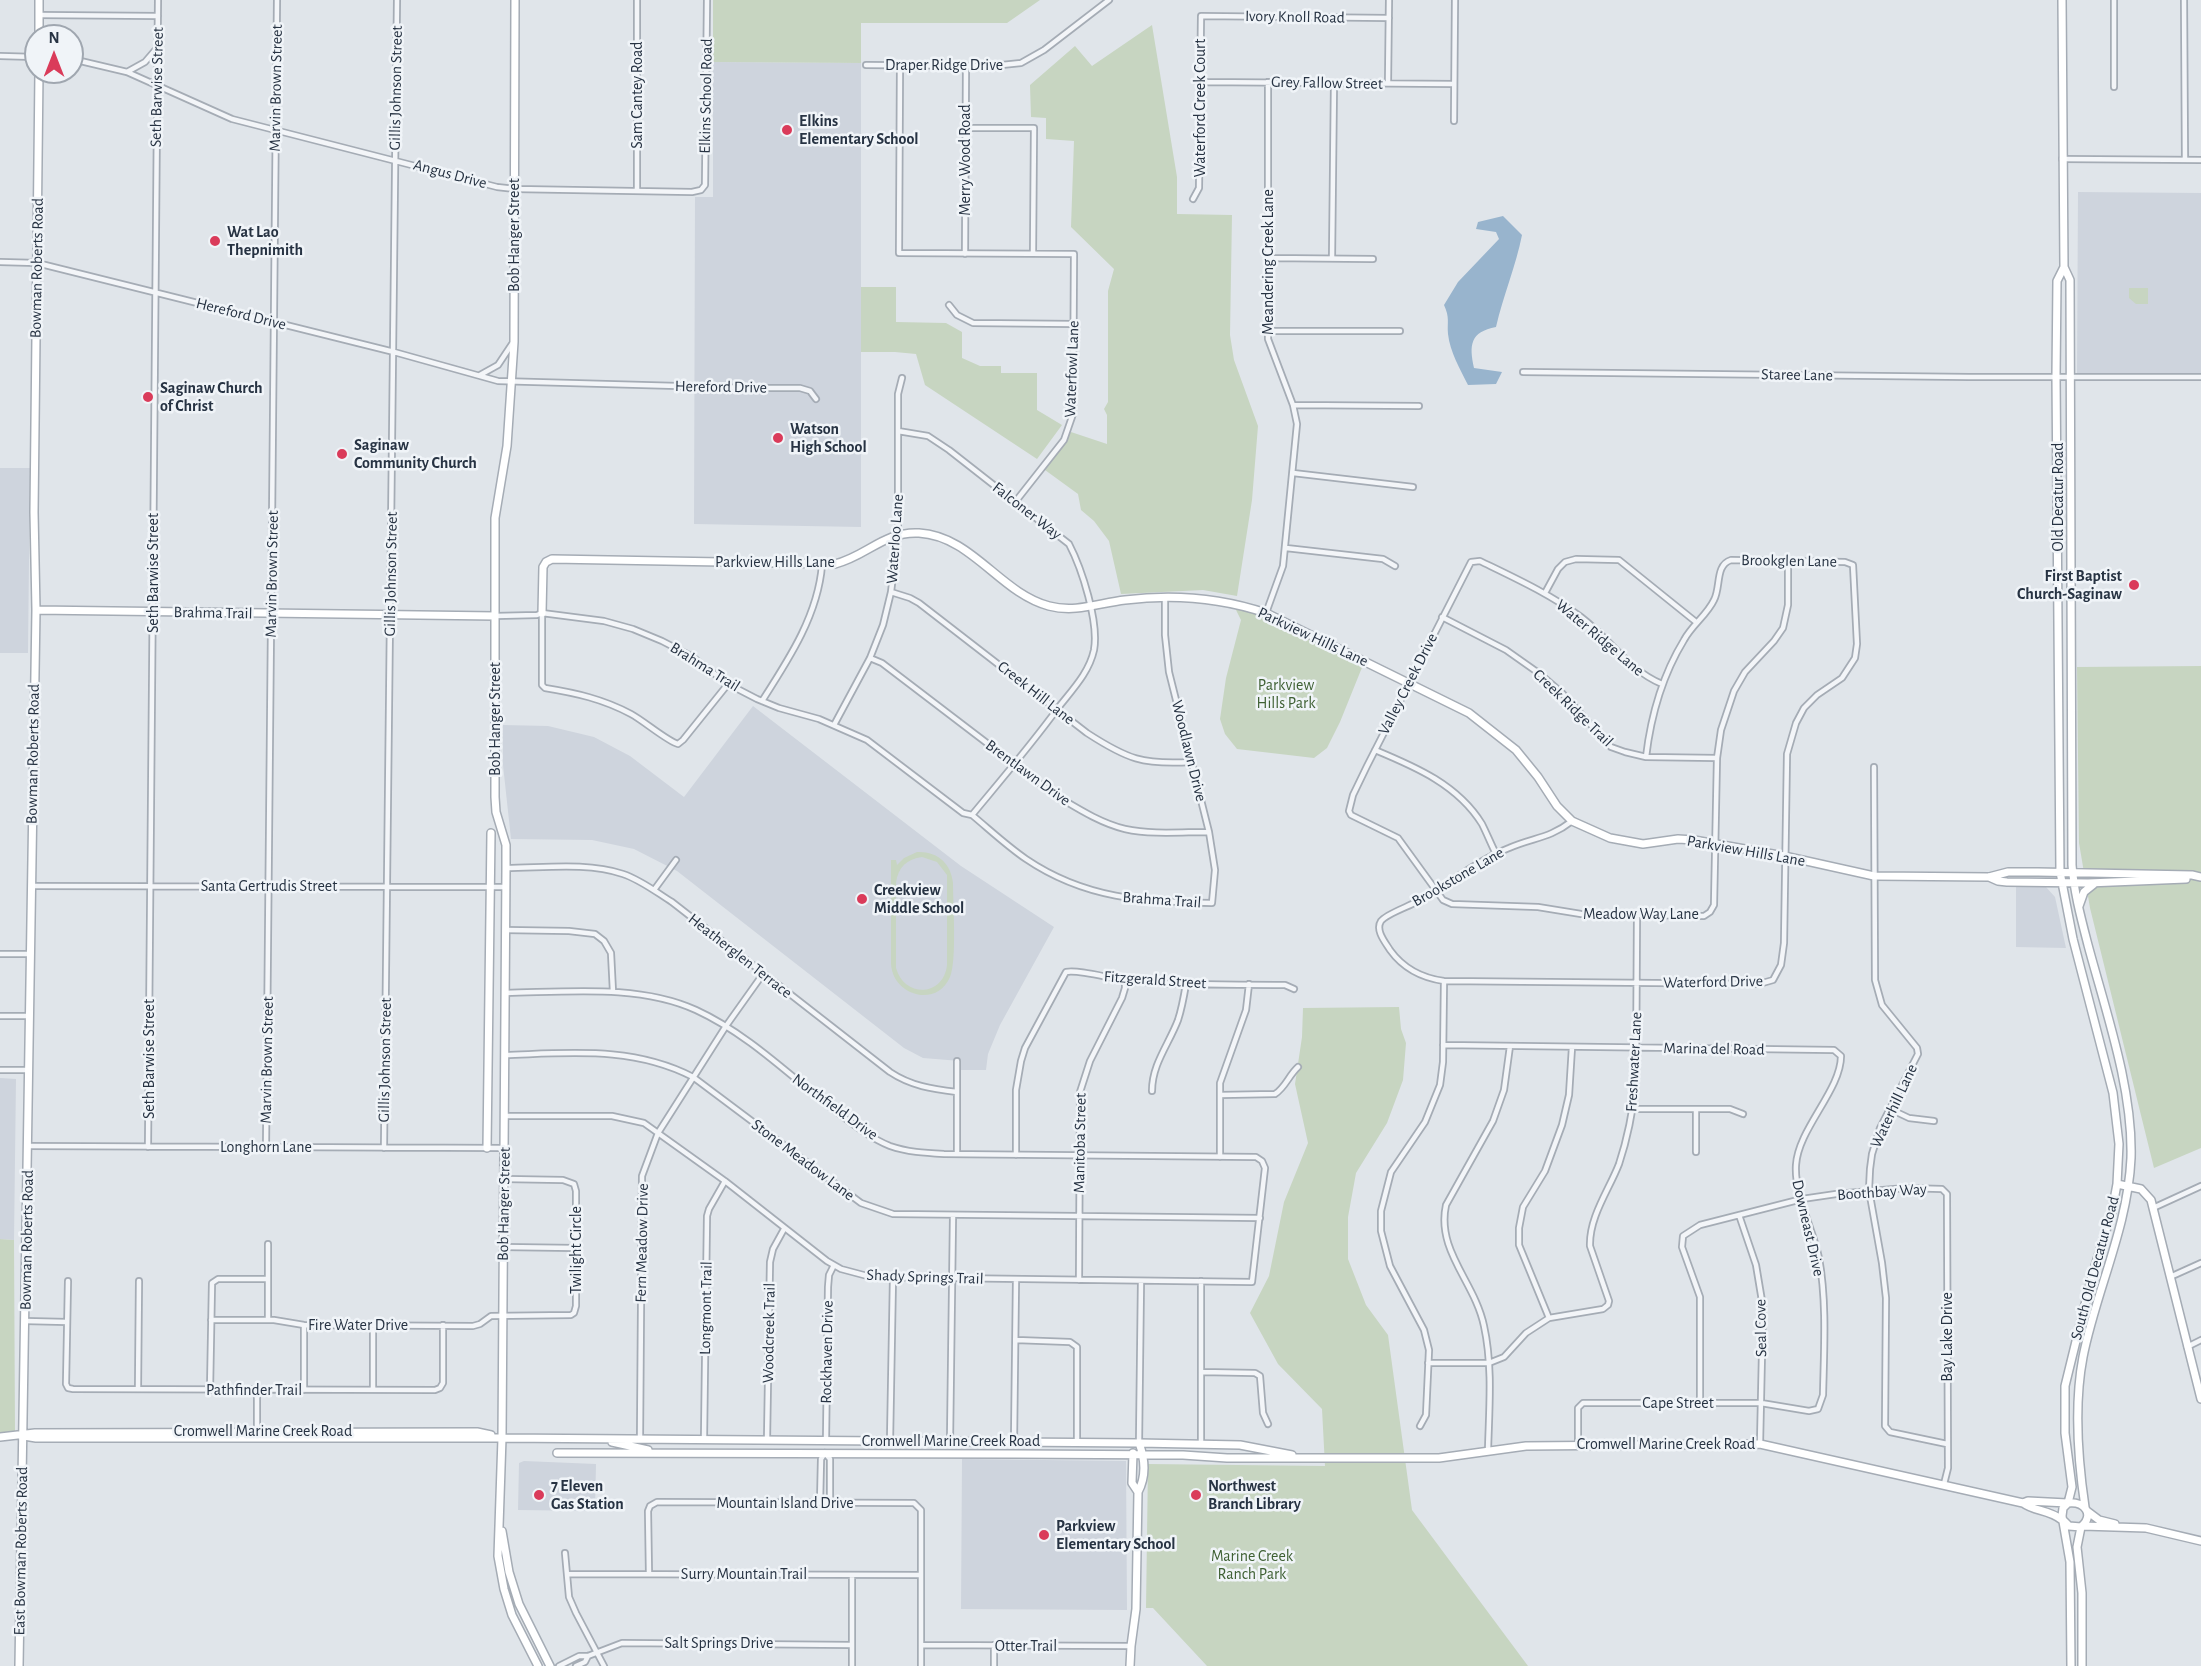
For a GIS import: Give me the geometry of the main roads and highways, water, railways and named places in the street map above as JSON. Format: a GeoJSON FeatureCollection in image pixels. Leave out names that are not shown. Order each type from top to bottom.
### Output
{"type":"FeatureCollection","features":[{"type":"Feature","properties":{"kind":"main road"},"geometry":{"type":"LineString","coordinates":[[39,0],[39,24]]}},
{"type":"Feature","properties":{"kind":"main road","name":"Bob Hanger Street"},"geometry":{"type":"LineString","coordinates":[[499,1518],[505,1179],[506,845],[496,812],[495,797],[495,518],[507,446],[514,342],[515,0]]}},
{"type":"Feature","properties":{"kind":"main road","name":"Old Decatur Road"},"geometry":{"type":"LineString","coordinates":[[2062,0],[2064,267],[2070,280],[2072,872]]}},
{"type":"Feature","properties":{"kind":"main road","name":"Bowman Roberts Road"},"geometry":{"type":"LineString","coordinates":[[24,1436],[36,610],[34,512],[39,84]]}},
{"type":"Feature","properties":{"kind":"main road","name":"Old Decatur Road"},"geometry":{"type":"LineString","coordinates":[[2060,872],[2056,376],[2057,281],[2064,267]]}},
{"type":"Feature","properties":{"kind":"main road"},"geometry":{"type":"LineString","coordinates":[[2057,462],[2070,462]]}},
{"type":"Feature","properties":{"kind":"main road","name":"Parkview Hills Lane"},"geometry":{"type":"LineString","coordinates":[[542,613],[543,567],[552,559],[822,565],[848,561],[879,541],[898,534],[910,532],[936,535],[957,544],[1025,597],[1047,605],[1066,609],[1123,600],[1205,599],[1238,604],[1266,613],[1469,713],[1503,738],[1528,764],[1557,806],[1572,821],[1593,832],[1627,842],[1643,844],[1678,839],[1715,843],[1874,876],[1989,877],[2007,882],[2100,882],[2199,877]]}},
{"type":"Feature","properties":{"kind":"main road","name":"Brahma Trail"},"geometry":{"type":"LineString","coordinates":[[36,610],[495,616]]}},
{"type":"Feature","properties":{"kind":"main road","name":"Bob Hanger Street"},"geometry":{"type":"LineString","coordinates":[[487,1148],[491,833]]}},
{"type":"Feature","properties":{"kind":"main road","name":"Parkview Hills Lane"},"geometry":{"type":"LineString","coordinates":[[1989,877],[2008,872],[2192,875],[2199,877]]}},
{"type":"Feature","properties":{"kind":"main road","name":"South Old Decatur Road"},"geometry":{"type":"LineString","coordinates":[[2060,872],[2073,939],[2114,1093],[2119,1144],[2117,1184],[2112,1212],[2072,1354],[2066,1386],[2064,1416],[2072,1481],[2068,1503]]}},
{"type":"Feature","properties":{"kind":"main road","name":"South Old Decatur Road"},"geometry":{"type":"LineString","coordinates":[[2072,872],[2078,909],[2106,1012],[2129,1114],[2130,1159],[2127,1186],[2114,1246],[2084,1357],[2080,1390],[2080,1475],[2086,1509]]}},
{"type":"Feature","properties":{"kind":"main road"},"geometry":{"type":"LineString","coordinates":[[2078,909],[2084,892],[2100,882]]}},
{"type":"Feature","properties":{"kind":"main road"},"geometry":{"type":"LineString","coordinates":[[2093,1016],[2106,1012]]}},
{"type":"Feature","properties":{"kind":"main road"},"geometry":{"type":"LineString","coordinates":[[2117,1184],[2127,1186]]}},
{"type":"Feature","properties":{"kind":"main road","name":"South Old Decatur Road"},"geometry":{"type":"LineString","coordinates":[[2127,1186],[2145,1191],[2151,1200],[2201,1399]]}},
{"type":"Feature","properties":{"kind":"main road"},"geometry":{"type":"LineString","coordinates":[[2072,1354],[2084,1357]]}},
{"type":"Feature","properties":{"kind":"main road","name":"Cromwell Marine Creek Road"},"geometry":{"type":"LineString","coordinates":[[24,1436],[35,1433],[257,1431],[477,1432],[502,1438]]}},
{"type":"Feature","properties":{"kind":"main road","name":"East Bowman Roberts Road"},"geometry":{"type":"LineString","coordinates":[[19,1666],[24,1436]]}},
{"type":"Feature","properties":{"kind":"main road","name":"Cromwell Marine Creek Road"},"geometry":{"type":"LineString","coordinates":[[0,1437],[1077,1442],[1240,1445],[1308,1457]]}},
{"type":"Feature","properties":{"kind":"main road","name":"Cromwell Marine Creek Road"},"geometry":{"type":"LineString","coordinates":[[597,1438],[659,1453]]}},
{"type":"Feature","properties":{"kind":"main road"},"geometry":{"type":"LineString","coordinates":[[825,1441],[825,1453]]}},
{"type":"Feature","properties":{"kind":"main road"},"geometry":{"type":"LineString","coordinates":[[1014,1442],[1014,1454]]}},
{"type":"Feature","properties":{"kind":"main road"},"geometry":{"type":"LineString","coordinates":[[1138,1492],[1132,1483],[1132,1455],[1139,1443]]}},
{"type":"Feature","properties":{"kind":"main road"},"geometry":{"type":"LineString","coordinates":[[1130,1666],[1136,1609],[1138,1492],[1143,1483],[1143,1455],[1139,1443]]}},
{"type":"Feature","properties":{"kind":"main road","name":"Cromwell Marine Creek Road"},"geometry":{"type":"LineString","coordinates":[[557,1454],[825,1453],[1435,1458],[1526,1446],[1760,1444],[2022,1503],[2053,1513],[2063,1520]]}},
{"type":"Feature","properties":{"kind":"main road","name":"Cromwell Marine Creek Road"},"geometry":{"type":"LineString","coordinates":[[2022,1503],[2028,1501],[2068,1503]]}},
{"type":"Feature","properties":{"kind":"main road"},"geometry":{"type":"LineString","coordinates":[[2071,1666],[2070,1562],[2062,1510],[2068,1503],[2076,1502],[2099,1520],[2118,1526]]}},
{"type":"Feature","properties":{"kind":"main road"},"geometry":{"type":"LineString","coordinates":[[2082,1666],[2082,1593],[2077,1547],[2082,1527],[2087,1520],[2086,1509]]}},
{"type":"Feature","properties":{"kind":"main road"},"geometry":{"type":"LineString","coordinates":[[499,1518],[498,1556],[504,1589],[512,1615],[538,1666]]}},
{"type":"Feature","properties":{"kind":"main road"},"geometry":{"type":"LineString","coordinates":[[499,1518],[519,1604],[550,1666]]}},
{"type":"Feature","properties":{"kind":"main road"},"geometry":{"type":"LineString","coordinates":[[2063,1520],[2069,1526],[2146,1528],[2201,1541]]}},
{"type":"Feature","properties":{"kind":"water"},"geometry":{"type":"Polygon","coordinates":[[[1503,216],[1522,235],[1496,327],[1481,332],[1476,336],[1472,346],[1474,368],[1502,372],[1496,384],[1468,385],[1451,347],[1448,317],[1444,305],[1458,282],[1499,239],[1496,232],[1476,229],[1478,222],[1503,216]]]}},
{"type":"Feature","properties":{"kind":"place","name":"Elkins Elementary School"},"geometry":{"type":"Point","coordinates":[787,130]}},
{"type":"Feature","properties":{"kind":"place","name":"Wat Lao Thepnimith"},"geometry":{"type":"Point","coordinates":[215,241]}},
{"type":"Feature","properties":{"kind":"place","name":"Saginaw Church of Christ"},"geometry":{"type":"Point","coordinates":[148,397]}},
{"type":"Feature","properties":{"kind":"place","name":"Watson High School"},"geometry":{"type":"Point","coordinates":[778,438]}},
{"type":"Feature","properties":{"kind":"place","name":"Saginaw Community Church"},"geometry":{"type":"Point","coordinates":[342,454]}},
{"type":"Feature","properties":{"kind":"place","name":"First Baptist Church-Saginaw"},"geometry":{"type":"Point","coordinates":[2134,585]}},
{"type":"Feature","properties":{"kind":"place","name":"Creekview Middle School"},"geometry":{"type":"Point","coordinates":[862,899]}},
{"type":"Feature","properties":{"kind":"place","name":"7 Eleven Gas Station"},"geometry":{"type":"Point","coordinates":[539,1495]}},
{"type":"Feature","properties":{"kind":"place","name":"Northwest Branch Library"},"geometry":{"type":"Point","coordinates":[1196,1495]}},
{"type":"Feature","properties":{"kind":"place","name":"Parkview Elementary School"},"geometry":{"type":"Point","coordinates":[1044,1535]}},
{"type":"Feature","properties":{"kind":"park label","name":"Parkview Hills Park"},"geometry":{"type":"Point","coordinates":[1286,694]}},
{"type":"Feature","properties":{"kind":"park label","name":"Marine Creek Ranch Park"},"geometry":{"type":"Point","coordinates":[1252,1565]}}]}
